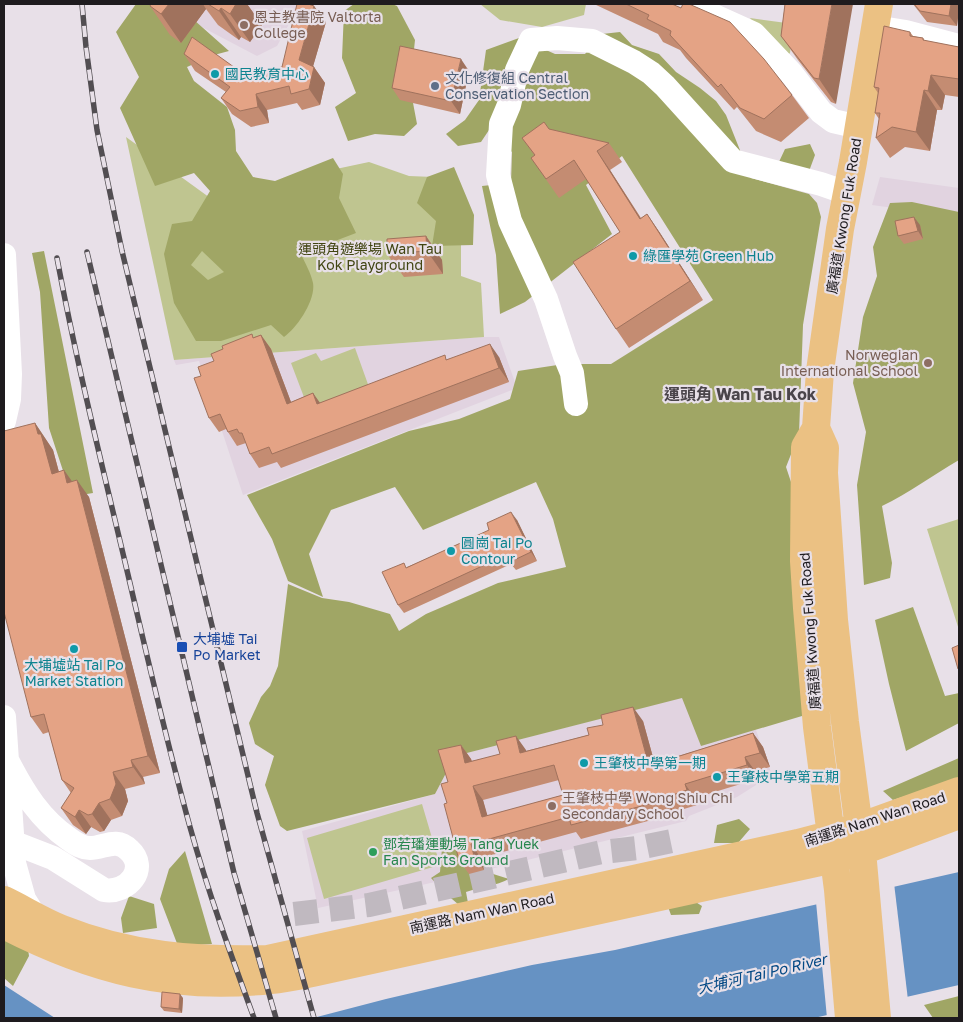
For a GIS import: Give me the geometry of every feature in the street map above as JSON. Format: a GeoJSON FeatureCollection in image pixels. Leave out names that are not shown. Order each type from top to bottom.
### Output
{"type":"FeatureCollection","features":[{"type":"Feature","properties":{"kind":"main road","name":"廣福道 Kwong Fuk Road"},"geometry":{"type":"LineString","coordinates":[[849,1018],[839,896],[817,727],[804,561],[805,447],[816,428],[820,371],[877,15]]}},
{"type":"Feature","properties":{"kind":"main road","name":"廣福道 Kwong Fuk Road"},"geometry":{"type":"LineString","coordinates":[[816,428],[825,448],[824,473],[834,620],[845,722],[861,839],[877,1018]]}},
{"type":"Feature","properties":{"kind":"main road","name":"南運路 Nam Wan Road"},"geometry":{"type":"LineString","coordinates":[[861,839],[959,792]]}},
{"type":"Feature","properties":{"kind":"main road","name":"南運路 Nam Wan Road"},"geometry":{"type":"LineString","coordinates":[[4,925],[96,965],[148,977],[200,983],[272,980],[620,906],[861,839],[959,815]]}},
{"type":"Feature","properties":{"kind":"main road","name":"南運路 Nam Wan Road"},"geometry":{"type":"LineString","coordinates":[[11,891],[34,916],[61,929],[108,945],[178,958],[221,960],[268,959],[537,901],[615,882],[833,847]]}},
{"type":"Feature","properties":{"kind":"street"},"geometry":{"type":"LineString","coordinates":[[702,4],[712,15],[754,34],[791,73],[821,112],[833,122],[859,128]]}},
{"type":"Feature","properties":{"kind":"street"},"geometry":{"type":"LineString","coordinates":[[877,15],[959,46]]}},
{"type":"Feature","properties":{"kind":"street"},"geometry":{"type":"LineString","coordinates":[[576,404],[572,373],[546,299],[510,221],[498,176],[501,124],[509,105],[517,70],[531,40],[557,38],[592,41],[634,62],[651,73],[733,161],[821,184],[847,193]]}},
{"type":"Feature","properties":{"kind":"street"},"geometry":{"type":"LineString","coordinates":[[4,255],[10,374],[9,399],[4,422]]}},
{"type":"Feature","properties":{"kind":"street"},"geometry":{"type":"LineString","coordinates":[[4,717],[8,762],[8,841],[14,863],[11,891]]}},
{"type":"Feature","properties":{"kind":"street"},"geometry":{"type":"LineString","coordinates":[[4,793],[8,762]]}},
{"type":"Feature","properties":{"kind":"street"},"geometry":{"type":"LineString","coordinates":[[8,762],[24,793],[36,810],[58,831],[79,846],[90,848],[110,843],[125,846],[134,855],[136,869],[134,876],[125,887],[111,891],[104,890],[53,858],[8,841]]}},
{"type":"Feature","properties":{"kind":"street"},"geometry":{"type":"LineString","coordinates":[[11,891],[36,863],[53,858]]}},
{"type":"Feature","properties":{"kind":"shaded area","name":"恩主教書院 Valtorta College"},"geometry":{"type":"Polygon","coordinates":[[[158,4],[300,4],[277,46],[257,56],[158,4]]]}},
{"type":"Feature","properties":{"kind":"shaded area"},"geometry":{"type":"Polygon","coordinates":[[[880,177],[959,188],[959,217],[872,205],[880,177]]]}},
{"type":"Feature","properties":{"kind":"shaded area"},"geometry":{"type":"Polygon","coordinates":[[[499,337],[517,388],[243,495],[199,361],[176,365],[174,360],[499,337]]]}},
{"type":"Feature","properties":{"kind":"shaded area","name":"王肇枝中學 Wong Shiu Chi Secondary School"},"geometry":{"type":"Polygon","coordinates":[[[683,697],[752,719],[772,775],[737,797],[689,816],[686,821],[462,876],[318,908],[302,831],[435,794],[455,756],[683,697]]]}},
{"type":"Feature","properties":{"kind":"green space"},"geometry":{"type":"Polygon","coordinates":[[[136,4],[176,4],[229,51],[214,55],[187,67],[194,81],[227,107],[235,130],[236,151],[253,177],[275,181],[333,158],[343,174],[339,198],[356,233],[301,254],[313,283],[312,297],[300,320],[284,337],[271,325],[221,341],[196,341],[174,303],[164,254],[172,224],[192,221],[210,191],[194,173],[155,186],[120,108],[139,77],[116,32],[136,4]],[[202,251],[191,265],[208,280],[224,272],[202,251]]]}},
{"type":"Feature","properties":{"kind":"green space"},"geometry":{"type":"Polygon","coordinates":[[[354,4],[392,4],[397,6],[415,40],[410,87],[417,124],[404,136],[375,134],[348,141],[335,107],[356,93],[342,58],[344,11],[354,4]]]}},
{"type":"Feature","properties":{"kind":"green space"},"geometry":{"type":"Polygon","coordinates":[[[480,4],[586,4],[584,15],[542,27],[500,20],[480,4]]]}},
{"type":"Feature","properties":{"kind":"green space"},"geometry":{"type":"Polygon","coordinates":[[[750,18],[794,24],[790,53],[783,60],[750,18]]]}},
{"type":"Feature","properties":{"kind":"green space"},"geometry":{"type":"Polygon","coordinates":[[[620,32],[632,45],[659,54],[676,72],[716,101],[726,115],[751,178],[809,194],[817,203],[821,217],[803,325],[799,434],[786,467],[794,491],[806,695],[802,716],[701,746],[682,698],[455,756],[435,794],[287,831],[280,826],[265,785],[274,756],[255,744],[249,723],[261,697],[270,686],[278,666],[288,584],[322,598],[349,602],[390,614],[399,631],[426,614],[498,583],[566,567],[553,519],[536,482],[423,530],[395,487],[331,510],[309,554],[323,597],[288,581],[272,539],[247,495],[409,431],[459,419],[510,399],[518,371],[564,364],[611,364],[713,300],[622,156],[586,185],[612,234],[525,302],[500,314],[496,255],[482,186],[511,183],[512,152],[498,141],[497,118],[481,142],[458,146],[446,134],[465,120],[479,100],[486,50],[519,38],[555,54],[585,54],[602,34],[620,32]]]}},
{"type":"Feature","properties":{"kind":"green space","name":"運頭角遊樂場 Wan Tau Kok Playground"},"geometry":{"type":"Polygon","coordinates":[[[126,137],[224,208],[336,169],[369,162],[409,176],[458,178],[461,276],[481,283],[484,337],[174,360],[126,137]]]}},
{"type":"Feature","properties":{"kind":"green space"},"geometry":{"type":"Polygon","coordinates":[[[810,144],[815,155],[808,174],[778,164],[785,149],[810,144]]]}},
{"type":"Feature","properties":{"kind":"green space"},"geometry":{"type":"Polygon","coordinates":[[[454,167],[474,215],[473,245],[432,246],[436,221],[417,203],[427,177],[454,167]]]}},
{"type":"Feature","properties":{"kind":"green space"},"geometry":{"type":"Polygon","coordinates":[[[912,202],[959,212],[959,460],[882,506],[892,563],[890,578],[864,585],[857,485],[866,432],[853,383],[863,317],[877,276],[873,247],[890,203],[912,202]]]}},
{"type":"Feature","properties":{"kind":"green space"},"geometry":{"type":"Polygon","coordinates":[[[44,251],[93,493],[81,495],[68,486],[49,428],[40,292],[32,253],[44,251]]]}},
{"type":"Feature","properties":{"kind":"green space"},"geometry":{"type":"Polygon","coordinates":[[[355,348],[374,401],[310,413],[291,363],[316,353],[321,361],[355,348]]]}},
{"type":"Feature","properties":{"kind":"green space"},"geometry":{"type":"Polygon","coordinates":[[[959,519],[959,630],[927,529],[959,519]]]}},
{"type":"Feature","properties":{"kind":"green space"},"geometry":{"type":"Polygon","coordinates":[[[913,607],[945,696],[959,693],[959,723],[906,751],[875,620],[913,607]]]}},
{"type":"Feature","properties":{"kind":"green space"},"geometry":{"type":"Polygon","coordinates":[[[959,758],[959,779],[893,800],[883,791],[959,758]]]}},
{"type":"Feature","properties":{"kind":"green space","name":"鄧若璠運動場 Tang Yuek Fan Sports Ground"},"geometry":{"type":"Polygon","coordinates":[[[422,804],[440,865],[324,899],[307,838],[422,804]]]}},
{"type":"Feature","properties":{"kind":"green space"},"geometry":{"type":"Polygon","coordinates":[[[739,819],[750,829],[738,843],[714,843],[717,825],[739,819]]]}},
{"type":"Feature","properties":{"kind":"green space"},"geometry":{"type":"Polygon","coordinates":[[[449,841],[481,847],[490,862],[490,873],[509,879],[466,892],[468,903],[459,905],[431,878],[440,872],[442,848],[449,841]]]}},
{"type":"Feature","properties":{"kind":"green space"},"geometry":{"type":"Polygon","coordinates":[[[185,851],[212,944],[178,946],[160,899],[169,869],[185,851]]]}},
{"type":"Feature","properties":{"kind":"green space"},"geometry":{"type":"Polygon","coordinates":[[[129,896],[154,904],[157,928],[123,933],[121,918],[129,896]]]}},
{"type":"Feature","properties":{"kind":"green space"},"geometry":{"type":"Polygon","coordinates":[[[686,896],[702,906],[699,914],[671,915],[667,904],[686,896]]]}},
{"type":"Feature","properties":{"kind":"green space"},"geometry":{"type":"Polygon","coordinates":[[[4,923],[27,942],[29,956],[13,986],[4,978],[4,923]]]}},
{"type":"Feature","properties":{"kind":"green space"},"geometry":{"type":"Polygon","coordinates":[[[959,996],[959,1018],[933,1018],[924,1005],[959,996]]]}},
{"type":"Feature","properties":{"kind":"water","name":"大埔河 Tai Po River"},"geometry":{"type":"Polygon","coordinates":[[[959,872],[959,985],[814,1018],[313,1018],[532,965],[615,950],[959,872]]]}},
{"type":"Feature","properties":{"kind":"water"},"geometry":{"type":"Polygon","coordinates":[[[4,985],[55,1018],[4,1018],[4,985]]]}},
{"type":"Feature","properties":{"kind":"pier"},"geometry":{"type":"Polygon","coordinates":[[[894,883],[908,1000],[827,1018],[816,902],[894,883]]]}},
{"type":"Feature","properties":{"kind":"building"},"geometry":{"type":"Polygon","coordinates":[[[151,4],[169,4],[161,14],[150,6],[151,4]]]}},
{"type":"Feature","properties":{"kind":"building"},"geometry":{"type":"Polygon","coordinates":[[[208,4],[236,4],[230,14],[221,8],[219,11],[208,4]]]}},
{"type":"Feature","properties":{"kind":"building"},"geometry":{"type":"Polygon","coordinates":[[[297,4],[314,6],[299,60],[314,67],[309,89],[291,94],[289,86],[256,94],[258,107],[240,111],[221,98],[230,87],[184,54],[192,37],[245,75],[282,67],[297,4]]]}},
{"type":"Feature","properties":{"kind":"building"},"geometry":{"type":"Polygon","coordinates":[[[626,4],[672,4],[681,8],[683,4],[689,4],[730,22],[764,59],[792,95],[764,119],[740,108],[721,84],[718,87],[670,35],[671,31],[647,19],[649,15],[626,4]]]}},
{"type":"Feature","properties":{"kind":"building"},"geometry":{"type":"Polygon","coordinates":[[[785,4],[832,4],[819,79],[814,78],[781,36],[785,4]]]}},
{"type":"Feature","properties":{"kind":"building"},"geometry":{"type":"Polygon","coordinates":[[[914,4],[951,4],[949,16],[920,11],[914,4]]]}},
{"type":"Feature","properties":{"kind":"building"},"geometry":{"type":"Polygon","coordinates":[[[884,26],[910,32],[910,36],[923,38],[923,40],[959,47],[959,79],[931,75],[928,91],[924,90],[916,132],[892,127],[876,138],[880,113],[875,113],[879,88],[874,87],[884,26]]]}},
{"type":"Feature","properties":{"kind":"building","name":"文化修復組 Central Conservation Section"},"geometry":{"type":"Polygon","coordinates":[[[400,46],[461,59],[451,101],[392,88],[400,46]]]}},
{"type":"Feature","properties":{"kind":"building"},"geometry":{"type":"Polygon","coordinates":[[[544,122],[549,129],[609,143],[597,151],[640,219],[647,214],[690,281],[616,329],[573,262],[620,232],[574,160],[546,179],[531,158],[535,155],[522,138],[544,122]]]}},
{"type":"Feature","properties":{"kind":"building"},"geometry":{"type":"Polygon","coordinates":[[[914,217],[918,231],[898,236],[895,221],[914,217]]]}},
{"type":"Feature","properties":{"kind":"building"},"geometry":{"type":"Polygon","coordinates":[[[426,236],[427,251],[387,254],[387,239],[426,236]]]}},
{"type":"Feature","properties":{"kind":"building"},"geometry":{"type":"Polygon","coordinates":[[[252,334],[253,338],[261,335],[287,404],[313,393],[317,404],[445,355],[446,360],[490,344],[499,368],[272,454],[269,447],[250,454],[242,433],[239,433],[237,429],[228,432],[220,414],[209,418],[194,378],[201,376],[198,367],[214,361],[211,354],[223,349],[222,346],[252,334]]]}},
{"type":"Feature","properties":{"kind":"building","name":"大埔墟站 Tai Po Market Station"},"geometry":{"type":"Polygon","coordinates":[[[35,423],[38,434],[41,434],[52,474],[64,470],[67,483],[77,480],[148,756],[131,760],[133,767],[113,772],[116,784],[110,799],[99,803],[92,814],[88,815],[79,810],[75,817],[61,808],[74,788],[62,780],[44,714],[31,717],[4,612],[4,431],[35,423]]]}},
{"type":"Feature","properties":{"kind":"building"},"geometry":{"type":"Polygon","coordinates":[[[511,512],[531,552],[510,562],[506,555],[398,605],[382,572],[404,563],[406,568],[489,530],[487,523],[511,512]]]}},
{"type":"Feature","properties":{"kind":"building"},"geometry":{"type":"Polygon","coordinates":[[[959,645],[959,669],[958,669],[952,648],[959,645]]]}},
{"type":"Feature","properties":{"kind":"building"},"geometry":{"type":"Polygon","coordinates":[[[633,707],[648,762],[653,760],[654,764],[753,733],[760,753],[745,757],[747,765],[685,784],[687,790],[664,798],[664,800],[571,825],[569,817],[471,844],[474,856],[459,860],[444,804],[447,803],[441,784],[448,782],[438,750],[461,745],[465,763],[500,754],[496,741],[516,736],[520,753],[589,735],[587,728],[603,725],[601,715],[633,707]],[[554,765],[473,786],[482,817],[563,795],[554,765]]]}},
{"type":"Feature","properties":{"kind":"building"},"geometry":{"type":"Polygon","coordinates":[[[162,992],[180,994],[179,1009],[161,1007],[162,992]]]}},
{"type":"Feature","properties":{"kind":"tunnel"},"geometry":{"type":"LineString","coordinates":[[294,914],[369,905],[602,852],[638,848],[672,841]]}},
{"type":"Feature","properties":{"kind":"railway"},"geometry":{"type":"LineString","coordinates":[[82,4],[97,130],[122,251],[257,813],[314,1018]]}},
{"type":"Feature","properties":{"kind":"railway"},"geometry":{"type":"LineString","coordinates":[[87,252],[234,873],[276,1018]]}},
{"type":"Feature","properties":{"kind":"railway"},"geometry":{"type":"LineString","coordinates":[[57,258],[89,410],[181,794],[212,899],[254,1018]]}},
{"type":"Feature","properties":{"kind":"place","name":"恩主教書院 Valtorta College"},"geometry":{"type":"Point","coordinates":[244,25]}},
{"type":"Feature","properties":{"kind":"place","name":"國民教育中心"},"geometry":{"type":"Point","coordinates":[215,74]}},
{"type":"Feature","properties":{"kind":"place","name":"文化修復組 Central Conservation Section"},"geometry":{"type":"Point","coordinates":[435,86]}},
{"type":"Feature","properties":{"kind":"place","name":"綠匯學苑 Green Hub"},"geometry":{"type":"Point","coordinates":[633,256]}},
{"type":"Feature","properties":{"kind":"place","name":"Norwegian International School"},"geometry":{"type":"Point","coordinates":[928,363]}},
{"type":"Feature","properties":{"kind":"place","name":"圓崗 Tai Po Contour"},"geometry":{"type":"Point","coordinates":[451,551]}},
{"type":"Feature","properties":{"kind":"place","name":"大埔墟 Tai Po Market"},"geometry":{"type":"Point","coordinates":[182,647]}},
{"type":"Feature","properties":{"kind":"place","name":"大埔墟站 Tai Po Market Station"},"geometry":{"type":"Point","coordinates":[74,649]}},
{"type":"Feature","properties":{"kind":"place","name":"王肇枝中學第一期"},"geometry":{"type":"Point","coordinates":[584,763]}},
{"type":"Feature","properties":{"kind":"place","name":"王肇枝中學第五期"},"geometry":{"type":"Point","coordinates":[717,777]}},
{"type":"Feature","properties":{"kind":"place","name":"王肇枝中學 Wong Shiu Chi Secondary School"},"geometry":{"type":"Point","coordinates":[552,806]}},
{"type":"Feature","properties":{"kind":"place","name":"鄧若璠運動場 Tang Yuek Fan Sports Ground"},"geometry":{"type":"Point","coordinates":[373,852]}},
{"type":"Feature","properties":{"kind":"district","name":"運頭角 Wan Tau Kok"},"geometry":{"type":"Point","coordinates":[740,394]}}]}
